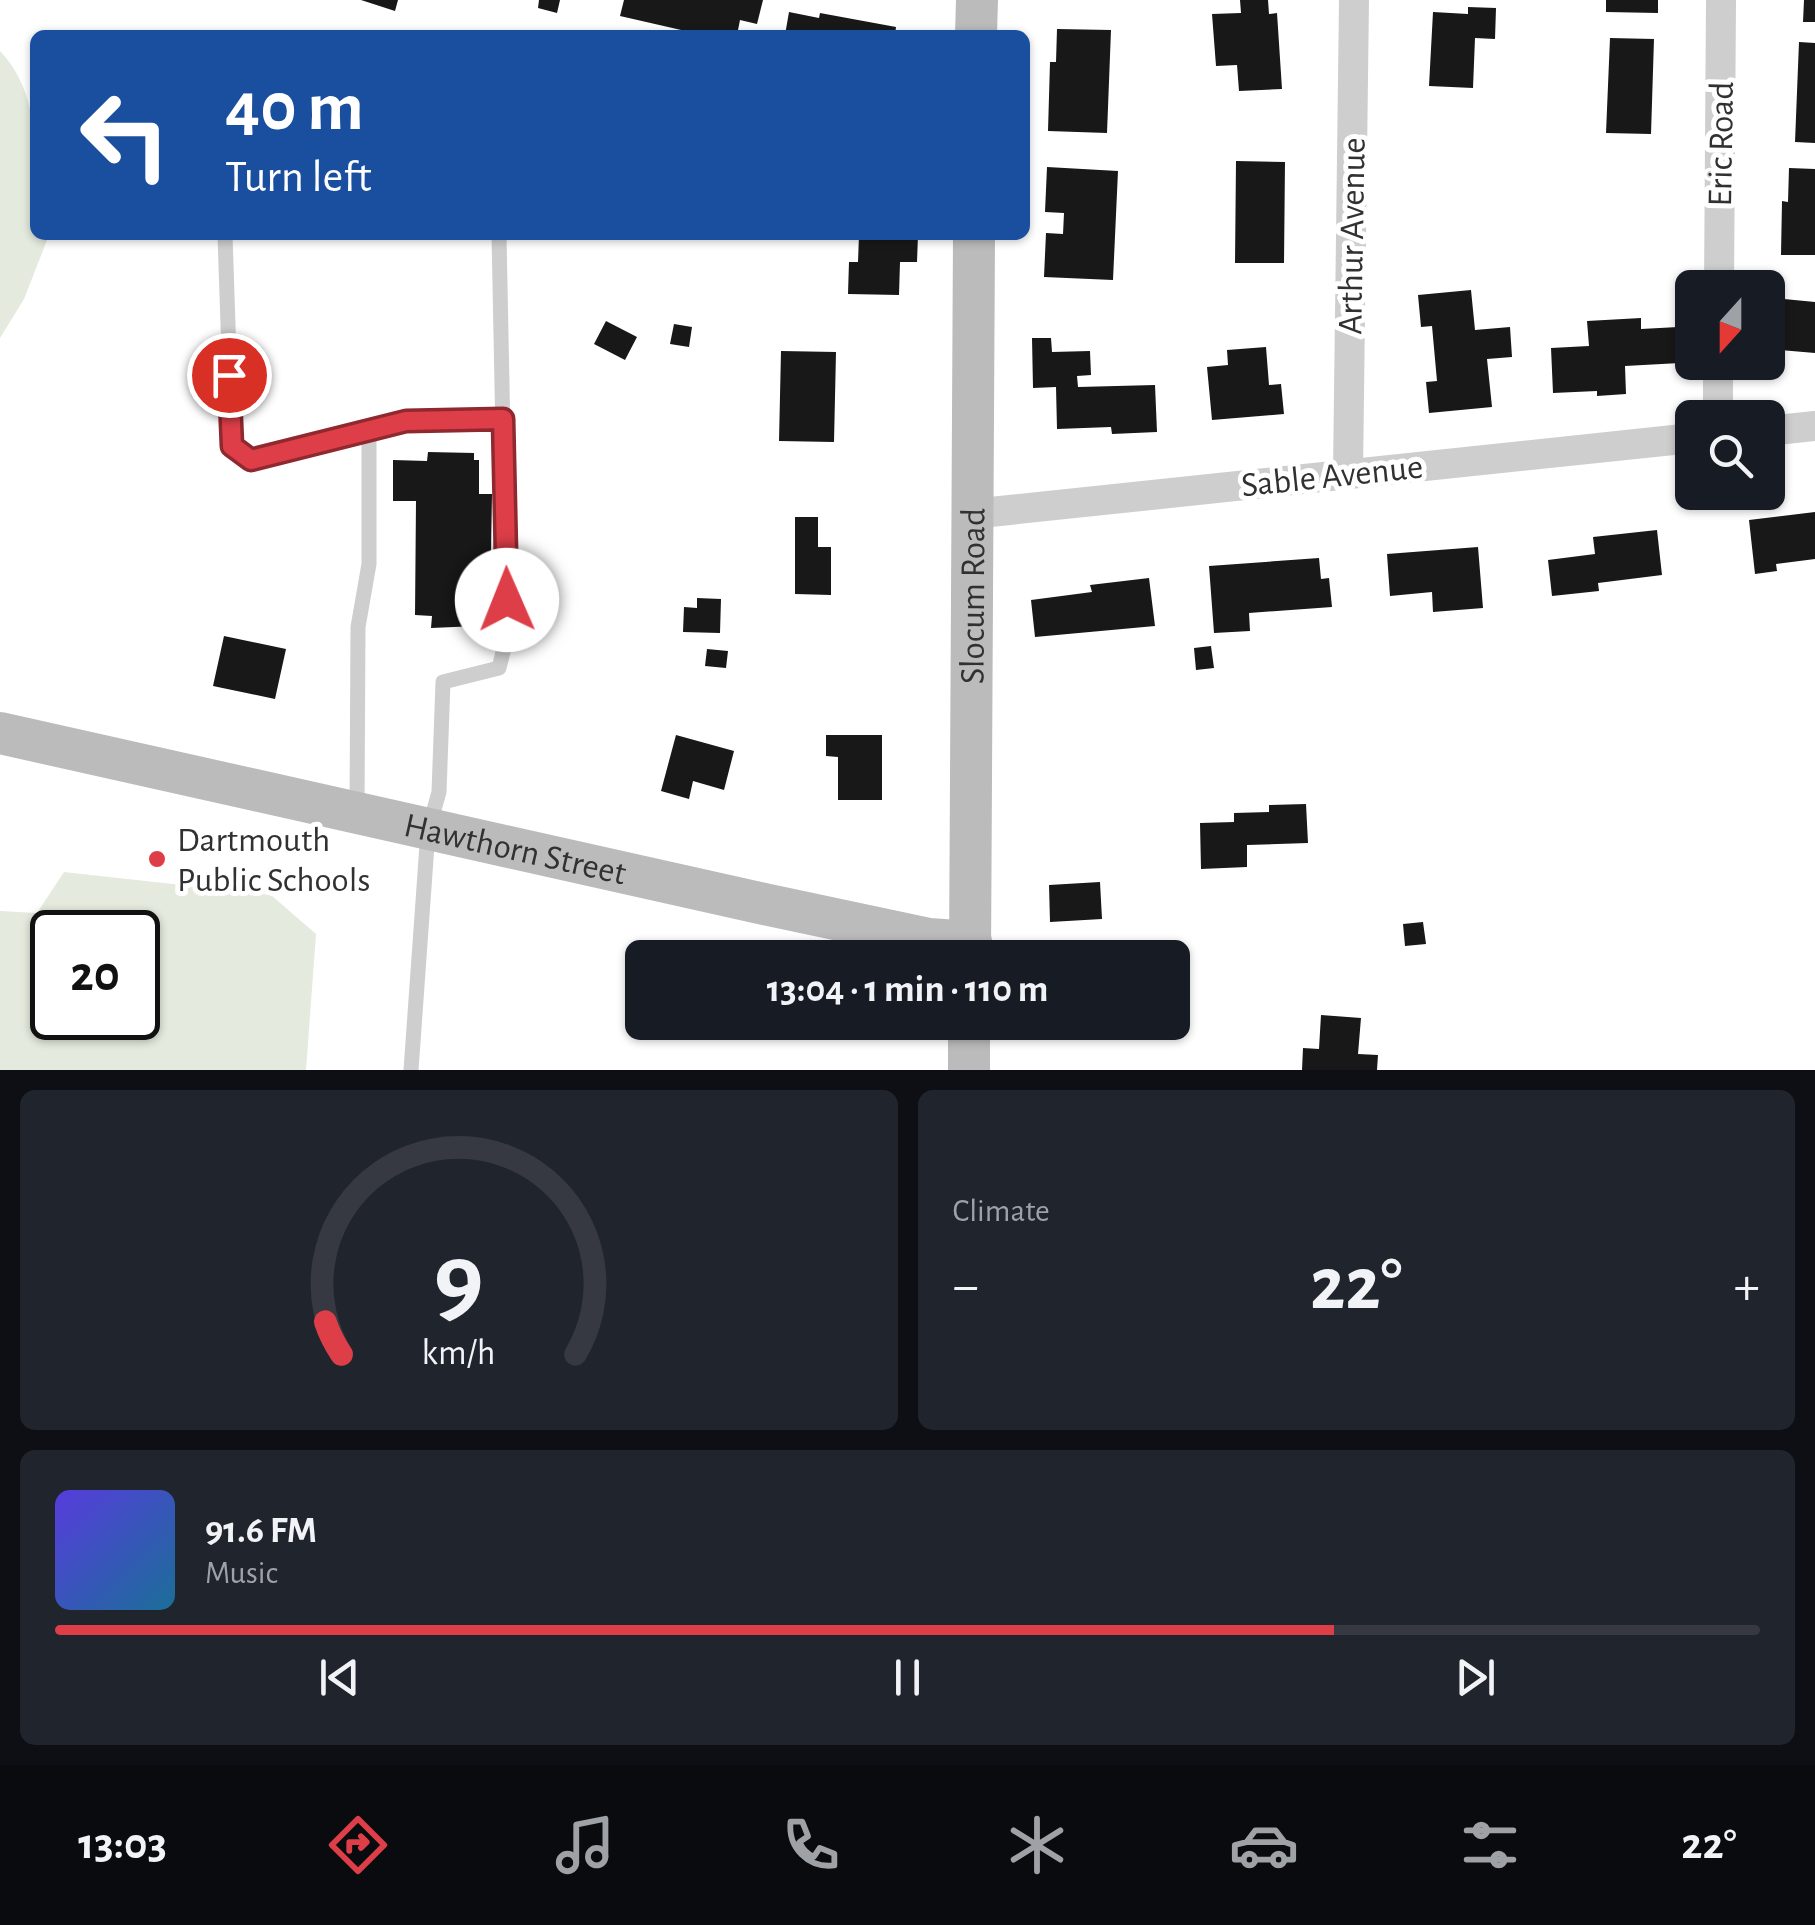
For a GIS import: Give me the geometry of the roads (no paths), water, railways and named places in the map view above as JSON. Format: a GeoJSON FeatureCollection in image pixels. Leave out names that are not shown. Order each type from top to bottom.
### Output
{"type":"FeatureCollection","features":[{"type":"Feature","properties":{"kind":"main road"},"geometry":{"type":"LineString","coordinates":[[976,30],[977,0]]}},
{"type":"Feature","properties":{"kind":"main road","name":"Slocum Road"},"geometry":{"type":"LineString","coordinates":[[971,940],[974,240]]}},
{"type":"Feature","properties":{"kind":"main road","name":"Hawthorn Street"},"geometry":{"type":"LineString","coordinates":[[0,733],[932,940]]}},
{"type":"Feature","properties":{"kind":"main road"},"geometry":{"type":"LineString","coordinates":[[969,1040],[969,1070]]}},
{"type":"Feature","properties":{"kind":"street","name":"Arthur Avenue"},"geometry":{"type":"LineString","coordinates":[[1348,473],[1354,0]]}},
{"type":"Feature","properties":{"kind":"street","name":"Eric Road"},"geometry":{"type":"LineString","coordinates":[[1719,270],[1721,0]]}},
{"type":"Feature","properties":{"kind":"street"},"geometry":{"type":"LineString","coordinates":[[1785,429],[1815,426]]}},
{"type":"Feature","properties":{"kind":"street","name":"Sable Avenue"},"geometry":{"type":"LineString","coordinates":[[972,514],[1675,440]]}},
{"type":"Feature","properties":{"kind":"lane"},"geometry":{"type":"LineString","coordinates":[[225,240],[232,446],[251,460],[406,421],[503,419]]}},
{"type":"Feature","properties":{"kind":"lane"},"geometry":{"type":"LineString","coordinates":[[410,1070],[428,831],[439,792],[443,682],[499,668],[508,636],[499,240]]}},
{"type":"Feature","properties":{"kind":"lane"},"geometry":{"type":"LineString","coordinates":[[357,814],[358,627],[369,564],[368,430]]}},
{"type":"Feature","properties":{"kind":"place","name":"Dartmouth Public Schools"},"geometry":{"type":"Point","coordinates":[157,859]}}]}
